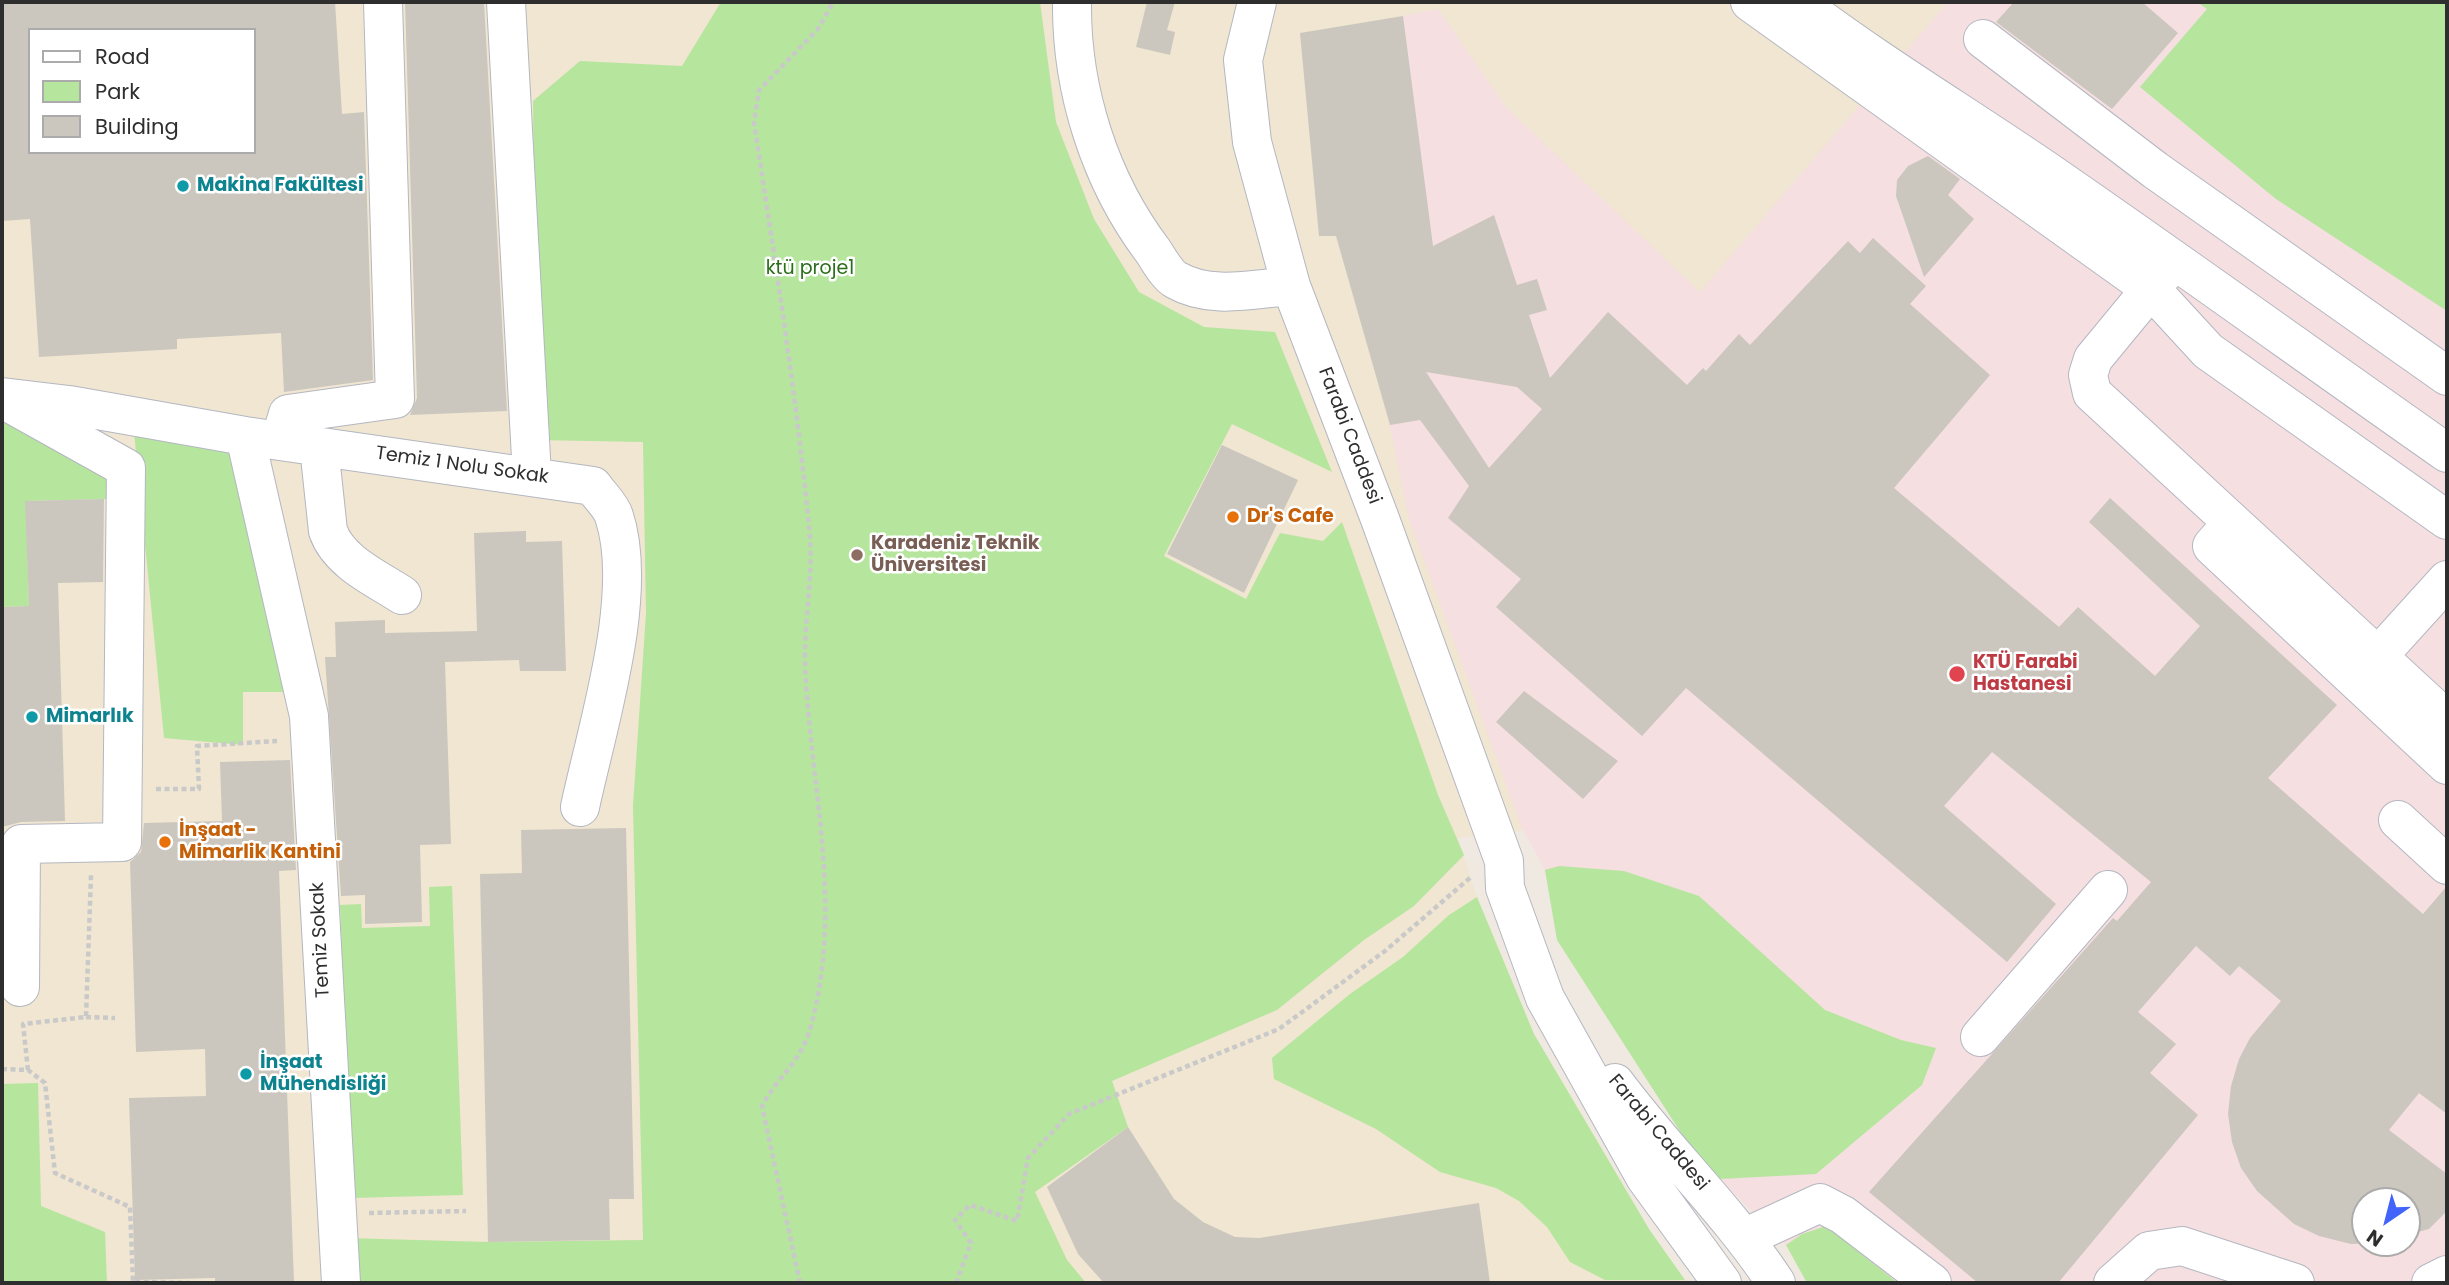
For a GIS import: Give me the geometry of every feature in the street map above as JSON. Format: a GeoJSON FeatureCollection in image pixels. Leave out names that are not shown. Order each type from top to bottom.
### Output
{"type":"FeatureCollection","features":[{"type":"Feature","properties":{"kind":"street"},"geometry":{"type":"LineString","coordinates":[[263,439],[288,414],[395,398],[383,2]]}},
{"type":"Feature","properties":{"kind":"street"},"geometry":{"type":"LineString","coordinates":[[506,2],[532,476]]}},
{"type":"Feature","properties":{"kind":"street"},"geometry":{"type":"LineString","coordinates":[[1072,2],[1072,26],[1079,74],[1097,152],[1120,202],[1174,279],[1209,293],[1291,286]]}},
{"type":"Feature","properties":{"kind":"street","name":"Farabi Caddesi"},"geometry":{"type":"LineString","coordinates":[[1257,2],[1243,60],[1252,142],[1291,286],[1380,519],[1504,861],[1505,888],[1545,998],[1645,1177],[1717,1280]]}},
{"type":"Feature","properties":{"kind":"street"},"geometry":{"type":"LineString","coordinates":[[1750,2],[2162,275],[2447,453]]}},
{"type":"Feature","properties":{"kind":"street"},"geometry":{"type":"LineString","coordinates":[[1798,2],[1856,46],[1959,111],[2162,275],[2208,351],[2447,520]]}},
{"type":"Feature","properties":{"kind":"street"},"geometry":{"type":"LineString","coordinates":[[1983,39],[2155,170],[2447,376]]}},
{"type":"Feature","properties":{"kind":"street"},"geometry":{"type":"LineString","coordinates":[[2162,275],[2093,359],[2088,374],[2092,393],[2232,523],[2213,547],[2367,668],[2447,720]]}},
{"type":"Feature","properties":{"kind":"street"},"geometry":{"type":"LineString","coordinates":[[2,398],[126,468],[122,842],[21,844],[20,987]]}},
{"type":"Feature","properties":{"kind":"street","name":"Temiz 1 Nolu Sokak"},"geometry":{"type":"LineString","coordinates":[[2,398],[69,405],[263,439],[593,486],[614,514],[621,560],[622,605],[616,646],[580,807]]}},
{"type":"Feature","properties":{"kind":"street","name":"Temiz Sokak"},"geometry":{"type":"LineString","coordinates":[[263,439],[309,716],[341,1283]]}},
{"type":"Feature","properties":{"kind":"street"},"geometry":{"type":"LineString","coordinates":[[319,447],[328,531],[332,544],[343,556],[402,595]]}},
{"type":"Feature","properties":{"kind":"street"},"geometry":{"type":"LineString","coordinates":[[2367,668],[2447,580]]}},
{"type":"Feature","properties":{"kind":"street"},"geometry":{"type":"LineString","coordinates":[[2367,668],[2447,765]]}},
{"type":"Feature","properties":{"kind":"street"},"geometry":{"type":"LineString","coordinates":[[2398,820],[2447,865]]}},
{"type":"Feature","properties":{"kind":"street","name":"Farabi Caddesi"},"geometry":{"type":"LineString","coordinates":[[1504,861],[1524,880],[1562,983],[1607,1073],[1751,1249]]}},
{"type":"Feature","properties":{"kind":"street"},"geometry":{"type":"LineString","coordinates":[[1980,1037],[2108,890]]}},
{"type":"Feature","properties":{"kind":"street"},"geometry":{"type":"LineString","coordinates":[[1717,1280],[1751,1249],[1820,1203],[1843,1215],[1932,1283]]}},
{"type":"Feature","properties":{"kind":"street"},"geometry":{"type":"LineString","coordinates":[[1688,1238],[1751,1249]]}},
{"type":"Feature","properties":{"kind":"street"},"geometry":{"type":"LineString","coordinates":[[2113,1283],[2149,1251],[2182,1246],[2295,1283]]}},
{"type":"Feature","properties":{"kind":"street"},"geometry":{"type":"LineString","coordinates":[[2431,1283],[2447,1275]]}},
{"type":"Feature","properties":{"kind":"path"},"geometry":{"type":"LineString","coordinates":[[800,1283],[762,1106],[774,1085],[797,1063],[811,1027],[821,967],[826,862],[805,663],[810,540],[754,123],[759,90],[818,29],[832,2]]}},
{"type":"Feature","properties":{"kind":"path"},"geometry":{"type":"LineString","coordinates":[[124,789],[199,789],[197,746],[274,741]]}},
{"type":"Feature","properties":{"kind":"path"},"geometry":{"type":"LineString","coordinates":[[956,1283],[971,1243],[955,1220],[970,1205],[1017,1221],[1028,1158],[1069,1114],[1279,1028],[1385,951],[1463,881],[1504,861]]}},
{"type":"Feature","properties":{"kind":"path"},"geometry":{"type":"LineString","coordinates":[[86,1017],[92,867]]}},
{"type":"Feature","properties":{"kind":"path"},"geometry":{"type":"LineString","coordinates":[[28,1070],[23,1024],[86,1017],[115,1018]]}},
{"type":"Feature","properties":{"kind":"path"},"geometry":{"type":"LineString","coordinates":[[2,1069],[28,1070],[45,1083],[55,1172],[130,1207],[133,1282],[190,1283]]}},
{"type":"Feature","properties":{"kind":"path"},"geometry":{"type":"LineString","coordinates":[[337,1213],[466,1211]]}},
{"type":"Feature","properties":{"kind":"shaded area","name":"Karadeniz Teknik Üniversitesi"},"geometry":{"type":"Polygon","coordinates":[[[2,2],[1971,2],[1540,829],[1458,838],[1477,897],[1534,1034],[1649,1229],[1687,1283],[2,1283],[2,2]]]}},
{"type":"Feature","properties":{"kind":"shaded area","name":"KTÜ Farabi Hastanesi"},"geometry":{"type":"Polygon","coordinates":[[[1948,2],[2276,2],[2447,123],[2447,1283],[1807,1283],[1786,1245],[1720,1180],[1683,1136],[1557,940],[1545,870],[1522,828],[1409,519],[1308,34],[1438,9],[1506,107],[1700,292],[1948,2]]]}},
{"type":"Feature","properties":{"kind":"green space","name":"ktü proje1"},"geometry":{"type":"Polygon","coordinates":[[[721,2],[1040,2],[1056,122],[1094,219],[1139,292],[1204,327],[1275,332],[1332,472],[1232,424],[1164,556],[1246,599],[1280,533],[1323,541],[1342,522],[1438,795],[1464,855],[1414,906],[1364,940],[1277,1010],[1112,1081],[1128,1127],[1035,1192],[1067,1260],[1086,1283],[352,1283],[346,1238],[488,1242],[643,1240],[633,806],[646,613],[643,442],[536,440],[533,101],[580,61],[682,66],[721,2]]]}},
{"type":"Feature","properties":{"kind":"green space"},"geometry":{"type":"Polygon","coordinates":[[[2197,2],[2447,2],[2447,311],[2276,199],[2140,87],[2207,9],[2197,2]]]}},
{"type":"Feature","properties":{"kind":"green space"},"geometry":{"type":"Polygon","coordinates":[[[2,409],[106,468],[106,499],[26,501],[29,606],[2,607],[2,409]]]}},
{"type":"Feature","properties":{"kind":"green space"},"geometry":{"type":"Polygon","coordinates":[[[134,432],[251,447],[289,692],[243,692],[243,745],[164,738],[134,432]]]}},
{"type":"Feature","properties":{"kind":"green space"},"geometry":{"type":"Polygon","coordinates":[[[1559,866],[1624,871],[1699,896],[1825,1010],[1901,1040],[1936,1048],[1922,1085],[1816,1174],[1720,1179],[1683,1136],[1557,940],[1545,870],[1559,866]]]}},
{"type":"Feature","properties":{"kind":"green space"},"geometry":{"type":"Polygon","coordinates":[[[452,886],[463,1195],[352,1198],[340,905],[361,904],[362,928],[430,926],[429,887],[452,886]]]}},
{"type":"Feature","properties":{"kind":"green space"},"geometry":{"type":"Polygon","coordinates":[[[1477,897],[1534,1034],[1649,1229],[1685,1280],[1605,1280],[1570,1262],[1547,1227],[1519,1201],[1496,1188],[1440,1172],[1376,1129],[1274,1079],[1272,1058],[1350,994],[1403,957],[1449,915],[1477,897]]]}},
{"type":"Feature","properties":{"kind":"green space"},"geometry":{"type":"Polygon","coordinates":[[[38,1083],[41,1206],[105,1232],[107,1283],[2,1283],[2,1084],[38,1083]]]}},
{"type":"Feature","properties":{"kind":"green space"},"geometry":{"type":"Polygon","coordinates":[[[1826,1226],[1898,1283],[1807,1283],[1786,1245],[1802,1234],[1826,1226]]]}},
{"type":"Feature","properties":{"kind":"building","name":"Makina Fakültesi"},"geometry":{"type":"Polygon","coordinates":[[[2,2],[335,2],[342,114],[364,112],[373,380],[284,392],[281,333],[177,339],[177,349],[39,357],[30,219],[2,221],[2,2]]]}},
{"type":"Feature","properties":{"kind":"building"},"geometry":{"type":"Polygon","coordinates":[[[405,2],[484,2],[507,411],[410,415],[417,398],[405,2]]]}},
{"type":"Feature","properties":{"kind":"building"},"geometry":{"type":"Polygon","coordinates":[[[1147,2],[1175,2],[1167,30],[1175,32],[1170,55],[1136,47],[1147,2]]]}},
{"type":"Feature","properties":{"kind":"building"},"geometry":{"type":"Polygon","coordinates":[[[2014,2],[2142,2],[2178,33],[2112,109],[1996,22],[2014,2]]]}},
{"type":"Feature","properties":{"kind":"building"},"geometry":{"type":"Polygon","coordinates":[[[1403,16],[1433,246],[1494,215],[1517,285],[1537,279],[1547,310],[1529,315],[1550,378],[1608,312],[1687,385],[1703,368],[1706,371],[1739,334],[1750,345],[1848,241],[1860,253],[1873,238],[1926,286],[1910,304],[1990,375],[1894,488],[2059,627],[2078,607],[2155,676],[2200,626],[2089,522],[2110,498],[2337,705],[2268,778],[2423,914],[2447,886],[2447,1114],[2419,1093],[2389,1130],[2447,1174],[2447,1211],[2429,1229],[2421,1231],[2421,1187],[2351,1187],[2351,1244],[2319,1236],[2294,1224],[2257,1191],[2241,1168],[2232,1142],[2228,1114],[2231,1086],[2239,1059],[2250,1038],[2281,1001],[2239,966],[2230,976],[2196,946],[2138,1012],[2176,1044],[2150,1073],[2198,1115],[2058,1283],[1978,1283],[1869,1192],[2113,918],[2117,921],[2151,882],[1992,752],[1944,806],[2056,904],[2007,962],[1686,688],[1642,736],[1496,607],[1521,579],[1448,518],[1469,486],[1420,420],[1390,425],[1336,236],[1319,236],[1300,33],[1403,16]],[[1426,372],[1489,468],[1542,409],[1517,387],[1426,372]]]}},
{"type":"Feature","properties":{"kind":"building"},"geometry":{"type":"Polygon","coordinates":[[[1928,156],[1960,179],[1948,195],[1974,219],[1924,277],[1896,196],[1897,180],[1908,166],[1928,156]]]}},
{"type":"Feature","properties":{"kind":"building","name":"Dr's Cafe"},"geometry":{"type":"Polygon","coordinates":[[[1222,445],[1298,480],[1244,593],[1167,554],[1222,445]]]}},
{"type":"Feature","properties":{"kind":"building","name":"Mimarlık"},"geometry":{"type":"Polygon","coordinates":[[[104,499],[103,582],[58,583],[65,821],[21,822],[2,827],[2,607],[29,606],[25,501],[104,499]]]}},
{"type":"Feature","properties":{"kind":"building"},"geometry":{"type":"Polygon","coordinates":[[[526,531],[526,542],[562,541],[566,671],[520,671],[519,660],[445,662],[451,844],[420,845],[422,922],[365,924],[365,895],[341,896],[325,657],[336,657],[335,622],[385,620],[385,633],[477,631],[474,533],[526,531]]]}},
{"type":"Feature","properties":{"kind":"building"},"geometry":{"type":"Polygon","coordinates":[[[1524,691],[1618,761],[1583,799],[1496,722],[1524,691]]]}},
{"type":"Feature","properties":{"kind":"building","name":"İnşaat Mühendisliği"},"geometry":{"type":"Polygon","coordinates":[[[290,760],[296,870],[279,871],[294,1283],[215,1283],[215,1278],[135,1280],[129,1098],[206,1096],[205,1049],[136,1052],[130,862],[141,852],[144,823],[222,821],[220,762],[290,760]]]}},
{"type":"Feature","properties":{"kind":"building"},"geometry":{"type":"Polygon","coordinates":[[[626,828],[634,1199],[609,1199],[610,1240],[488,1242],[480,874],[522,873],[521,830],[626,828]]]}},
{"type":"Feature","properties":{"kind":"building"},"geometry":{"type":"Polygon","coordinates":[[[1128,1127],[1174,1199],[1203,1222],[1235,1237],[1259,1238],[1479,1203],[1490,1283],[1104,1283],[1078,1254],[1047,1187],[1128,1127]]]}},
{"type":"Feature","properties":{"kind":"place","name":"Makina Fakültesi"},"geometry":{"type":"Point","coordinates":[183,186]}},
{"type":"Feature","properties":{"kind":"place","name":"Dr's Cafe"},"geometry":{"type":"Point","coordinates":[1233,517]}},
{"type":"Feature","properties":{"kind":"place","name":"Karadeniz Teknik Üniversitesi"},"geometry":{"type":"Point","coordinates":[857,555]}},
{"type":"Feature","properties":{"kind":"place","name":"KTÜ Farabi Hastanesi"},"geometry":{"type":"Point","coordinates":[1957,674]}},
{"type":"Feature","properties":{"kind":"place","name":"Mimarlık"},"geometry":{"type":"Point","coordinates":[32,717]}},
{"type":"Feature","properties":{"kind":"place","name":"İnşaat - Mimarlik Kantini"},"geometry":{"type":"Point","coordinates":[165,842]}},
{"type":"Feature","properties":{"kind":"place","name":"İnşaat Mühendisliği"},"geometry":{"type":"Point","coordinates":[246,1074]}}]}
